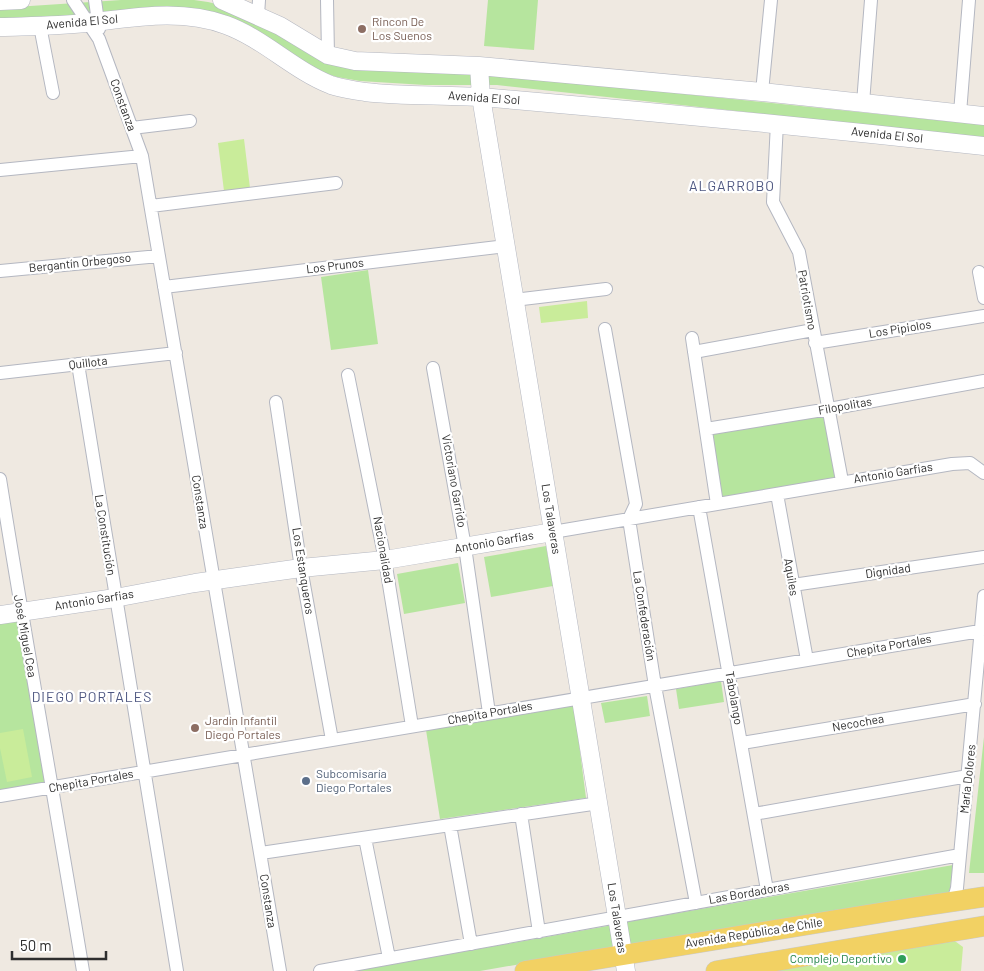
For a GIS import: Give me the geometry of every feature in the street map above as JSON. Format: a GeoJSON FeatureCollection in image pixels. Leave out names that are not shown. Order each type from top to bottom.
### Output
{"type":"FeatureCollection","features":[{"type":"Feature","properties":{"kind":"main road"},"geometry":{"type":"LineString","coordinates":[[0,1],[21,0]]}},
{"type":"Feature","properties":{"kind":"main road"},"geometry":{"type":"LineString","coordinates":[[222,0],[258,8],[280,26],[328,55],[355,61],[479,66],[762,92],[984,116]]}},
{"type":"Feature","properties":{"kind":"main road","name":"Avenida El Sol"},"geometry":{"type":"LineString","coordinates":[[0,27],[93,22],[158,15],[203,19],[224,24],[244,33],[331,85],[368,92],[481,96],[777,123],[984,146]]}},
{"type":"Feature","properties":{"kind":"main road","name":"Los Talaveras"},"geometry":{"type":"LineString","coordinates":[[479,66],[481,96],[624,963]]}},
{"type":"Feature","properties":{"kind":"main road","name":"Antonio Garfias"},"geometry":{"type":"LineString","coordinates":[[0,615],[302,568],[385,560],[553,532]]}},
{"type":"Feature","properties":{"kind":"main road","name":"Avenida República de Chile"},"geometry":{"type":"LineString","coordinates":[[525,971],[624,963],[984,897]]}},
{"type":"Feature","properties":{"kind":"main road"},"geometry":{"type":"LineString","coordinates":[[716,971],[984,926]]}},
{"type":"Feature","properties":{"kind":"street","name":"Constanza"},"geometry":{"type":"LineString","coordinates":[[73,0],[93,22],[142,156],[280,971]]}},
{"type":"Feature","properties":{"kind":"street","name":"Constanza"},"geometry":{"type":"LineString","coordinates":[[93,22],[95,0]]}},
{"type":"Feature","properties":{"kind":"street"},"geometry":{"type":"LineString","coordinates":[[327,0],[328,55]]}},
{"type":"Feature","properties":{"kind":"street"},"geometry":{"type":"LineString","coordinates":[[762,92],[771,0]]}},
{"type":"Feature","properties":{"kind":"street"},"geometry":{"type":"LineString","coordinates":[[863,103],[871,0]]}},
{"type":"Feature","properties":{"kind":"street"},"geometry":{"type":"LineString","coordinates":[[960,113],[969,0]]}},
{"type":"Feature","properties":{"kind":"street"},"geometry":{"type":"LineString","coordinates":[[40,26],[53,93]]}},
{"type":"Feature","properties":{"kind":"street"},"geometry":{"type":"LineString","coordinates":[[132,128],[190,121]]}},
{"type":"Feature","properties":{"kind":"street","name":"Patriotismo"},"geometry":{"type":"LineString","coordinates":[[777,123],[773,202],[799,252],[842,481]]}},
{"type":"Feature","properties":{"kind":"street"},"geometry":{"type":"LineString","coordinates":[[0,170],[142,156]]}},
{"type":"Feature","properties":{"kind":"street"},"geometry":{"type":"LineString","coordinates":[[151,206],[336,184]]}},
{"type":"Feature","properties":{"kind":"street","name":"Los Prunos"},"geometry":{"type":"LineString","coordinates":[[164,287],[506,246]]}},
{"type":"Feature","properties":{"kind":"street","name":"Bergantín Orbegoso"},"geometry":{"type":"LineString","coordinates":[[0,271],[159,256]]}},
{"type":"Feature","properties":{"kind":"street"},"geometry":{"type":"LineString","coordinates":[[979,272],[984,298]]}},
{"type":"Feature","properties":{"kind":"street"},"geometry":{"type":"LineString","coordinates":[[514,300],[606,289]]}},
{"type":"Feature","properties":{"kind":"street","name":"Los Pipiolos"},"geometry":{"type":"LineString","coordinates":[[815,343],[984,316]]}},
{"type":"Feature","properties":{"kind":"street","name":"La Confederación"},"geometry":{"type":"LineString","coordinates":[[605,329],[636,504],[629,519],[655,686],[696,903]]}},
{"type":"Feature","properties":{"kind":"street"},"geometry":{"type":"LineString","coordinates":[[694,352],[813,330]]}},
{"type":"Feature","properties":{"kind":"street"},"geometry":{"type":"LineString","coordinates":[[692,338],[717,504]]}},
{"type":"Feature","properties":{"kind":"street","name":"Quillota"},"geometry":{"type":"LineString","coordinates":[[0,373],[176,353]]}},
{"type":"Feature","properties":{"kind":"street","name":"La Constitución"},"geometry":{"type":"LineString","coordinates":[[78,364],[177,971]]}},
{"type":"Feature","properties":{"kind":"street","name":"Victoriano Garrido"},"geometry":{"type":"LineString","coordinates":[[434,368],[465,546],[490,713]]}},
{"type":"Feature","properties":{"kind":"street","name":"Nacionalidad"},"geometry":{"type":"LineString","coordinates":[[348,375],[385,560],[412,726]]}},
{"type":"Feature","properties":{"kind":"street","name":"Filopolitas"},"geometry":{"type":"LineString","coordinates":[[706,429],[984,381]]}},
{"type":"Feature","properties":{"kind":"street","name":"Los Estanqueros"},"geometry":{"type":"LineString","coordinates":[[276,402],[332,740]]}},
{"type":"Feature","properties":{"kind":"street","name":"Antonio Garfias"},"geometry":{"type":"LineString","coordinates":[[553,532],[777,494],[842,481],[952,464],[970,463],[984,473]]}},
{"type":"Feature","properties":{"kind":"street","name":"José Miguel Cea"},"geometry":{"type":"LineString","coordinates":[[0,479],[83,971]]}},
{"type":"Feature","properties":{"kind":"street","name":"Aquiles"},"geometry":{"type":"LineString","coordinates":[[777,494],[807,660]]}},
{"type":"Feature","properties":{"kind":"street","name":"Tabolango"},"geometry":{"type":"LineString","coordinates":[[699,507],[767,890]]}},
{"type":"Feature","properties":{"kind":"street","name":"Dignidad"},"geometry":{"type":"LineString","coordinates":[[793,585],[984,557]]}},
{"type":"Feature","properties":{"kind":"street","name":"María Dolores"},"geometry":{"type":"LineString","coordinates":[[954,902],[968,776],[984,596]]}},
{"type":"Feature","properties":{"kind":"street","name":"Chepita Portales"},"geometry":{"type":"LineString","coordinates":[[0,796],[980,631]]}},
{"type":"Feature","properties":{"kind":"street","name":"Necochea"},"geometry":{"type":"LineString","coordinates":[[742,743],[975,704]]}},
{"type":"Feature","properties":{"kind":"street"},"geometry":{"type":"LineString","coordinates":[[754,814],[968,776]]}},
{"type":"Feature","properties":{"kind":"street"},"geometry":{"type":"LineString","coordinates":[[260,853],[599,803]]}},
{"type":"Feature","properties":{"kind":"street"},"geometry":{"type":"LineString","coordinates":[[521,814],[539,932]]}},
{"type":"Feature","properties":{"kind":"street"},"geometry":{"type":"LineString","coordinates":[[450,825],[471,944]]}},
{"type":"Feature","properties":{"kind":"street"},"geometry":{"type":"LineString","coordinates":[[365,838],[389,958]]}},
{"type":"Feature","properties":{"kind":"street","name":"Las Bordadoras"},"geometry":{"type":"LineString","coordinates":[[320,971],[960,855]]}},
{"type":"Feature","properties":{"kind":"green space"},"geometry":{"type":"Polygon","coordinates":[[[121,0],[194,0],[229,7],[297,43],[491,74],[984,125],[984,138],[497,85],[425,85],[360,81],[318,71],[216,18],[0,21],[0,8],[121,0]]]}},
{"type":"Feature","properties":{"kind":"green space"},"geometry":{"type":"Polygon","coordinates":[[[488,0],[538,0],[534,50],[484,46],[488,0]]]}},
{"type":"Feature","properties":{"kind":"green space"},"geometry":{"type":"Polygon","coordinates":[[[244,139],[250,188],[224,191],[218,143],[244,139]]]}},
{"type":"Feature","properties":{"kind":"green space"},"geometry":{"type":"Polygon","coordinates":[[[368,270],[378,344],[331,350],[321,277],[368,270]]]}},
{"type":"Feature","properties":{"kind":"green space"},"geometry":{"type":"Polygon","coordinates":[[[587,301],[588,318],[541,323],[539,307],[587,301]]]}},
{"type":"Feature","properties":{"kind":"green space"},"geometry":{"type":"Polygon","coordinates":[[[823,410],[836,484],[717,504],[706,429],[823,410]]]}},
{"type":"Feature","properties":{"kind":"green space"},"geometry":{"type":"Polygon","coordinates":[[[546,546],[553,586],[491,597],[484,557],[546,546]]]}},
{"type":"Feature","properties":{"kind":"green space"},"geometry":{"type":"Polygon","coordinates":[[[458,563],[465,603],[404,614],[397,574],[458,563]]]}},
{"type":"Feature","properties":{"kind":"green space"},"geometry":{"type":"Polygon","coordinates":[[[21,615],[53,787],[0,796],[0,619],[21,615]]]}},
{"type":"Feature","properties":{"kind":"green space"},"geometry":{"type":"Polygon","coordinates":[[[721,681],[724,702],[679,709],[676,689],[721,681]]]}},
{"type":"Feature","properties":{"kind":"green space"},"geometry":{"type":"Polygon","coordinates":[[[647,696],[650,716],[605,723],[601,703],[647,696]]]}},
{"type":"Feature","properties":{"kind":"green space"},"geometry":{"type":"Polygon","coordinates":[[[574,705],[586,798],[440,819],[426,730],[574,705]]]}},
{"type":"Feature","properties":{"kind":"green space"},"geometry":{"type":"Polygon","coordinates":[[[23,729],[32,777],[7,782],[0,748],[0,733],[23,729]]]}},
{"type":"Feature","properties":{"kind":"green space"},"geometry":{"type":"Polygon","coordinates":[[[984,737],[984,873],[969,873],[984,737]]]}},
{"type":"Feature","properties":{"kind":"green space"},"geometry":{"type":"Polygon","coordinates":[[[953,865],[949,896],[629,948],[626,922],[953,865]]]}},
{"type":"Feature","properties":{"kind":"green space"},"geometry":{"type":"Polygon","coordinates":[[[613,925],[614,948],[480,971],[355,971],[613,925]]]}},
{"type":"Feature","properties":{"kind":"green space","name":"Complejo Deportivo"},"geometry":{"type":"Polygon","coordinates":[[[952,939],[963,947],[961,971],[775,971],[952,939]]]}},
{"type":"Feature","properties":{"kind":"place","name":"Rincon De Los Suenos"},"geometry":{"type":"Point","coordinates":[362,29]}},
{"type":"Feature","properties":{"kind":"place","name":"Jardín Infantil Diego Portales"},"geometry":{"type":"Point","coordinates":[195,728]}},
{"type":"Feature","properties":{"kind":"place","name":"Subcomisaría Diego Portales"},"geometry":{"type":"Point","coordinates":[306,781]}},
{"type":"Feature","properties":{"kind":"place","name":"Complejo Deportivo"},"geometry":{"type":"Point","coordinates":[902,959]}},
{"type":"Feature","properties":{"kind":"district","name":"ALGARROBO"},"geometry":{"type":"Point","coordinates":[732,186]}},
{"type":"Feature","properties":{"kind":"district","name":"DIEGO PORTALES"},"geometry":{"type":"Point","coordinates":[92,697]}}]}
